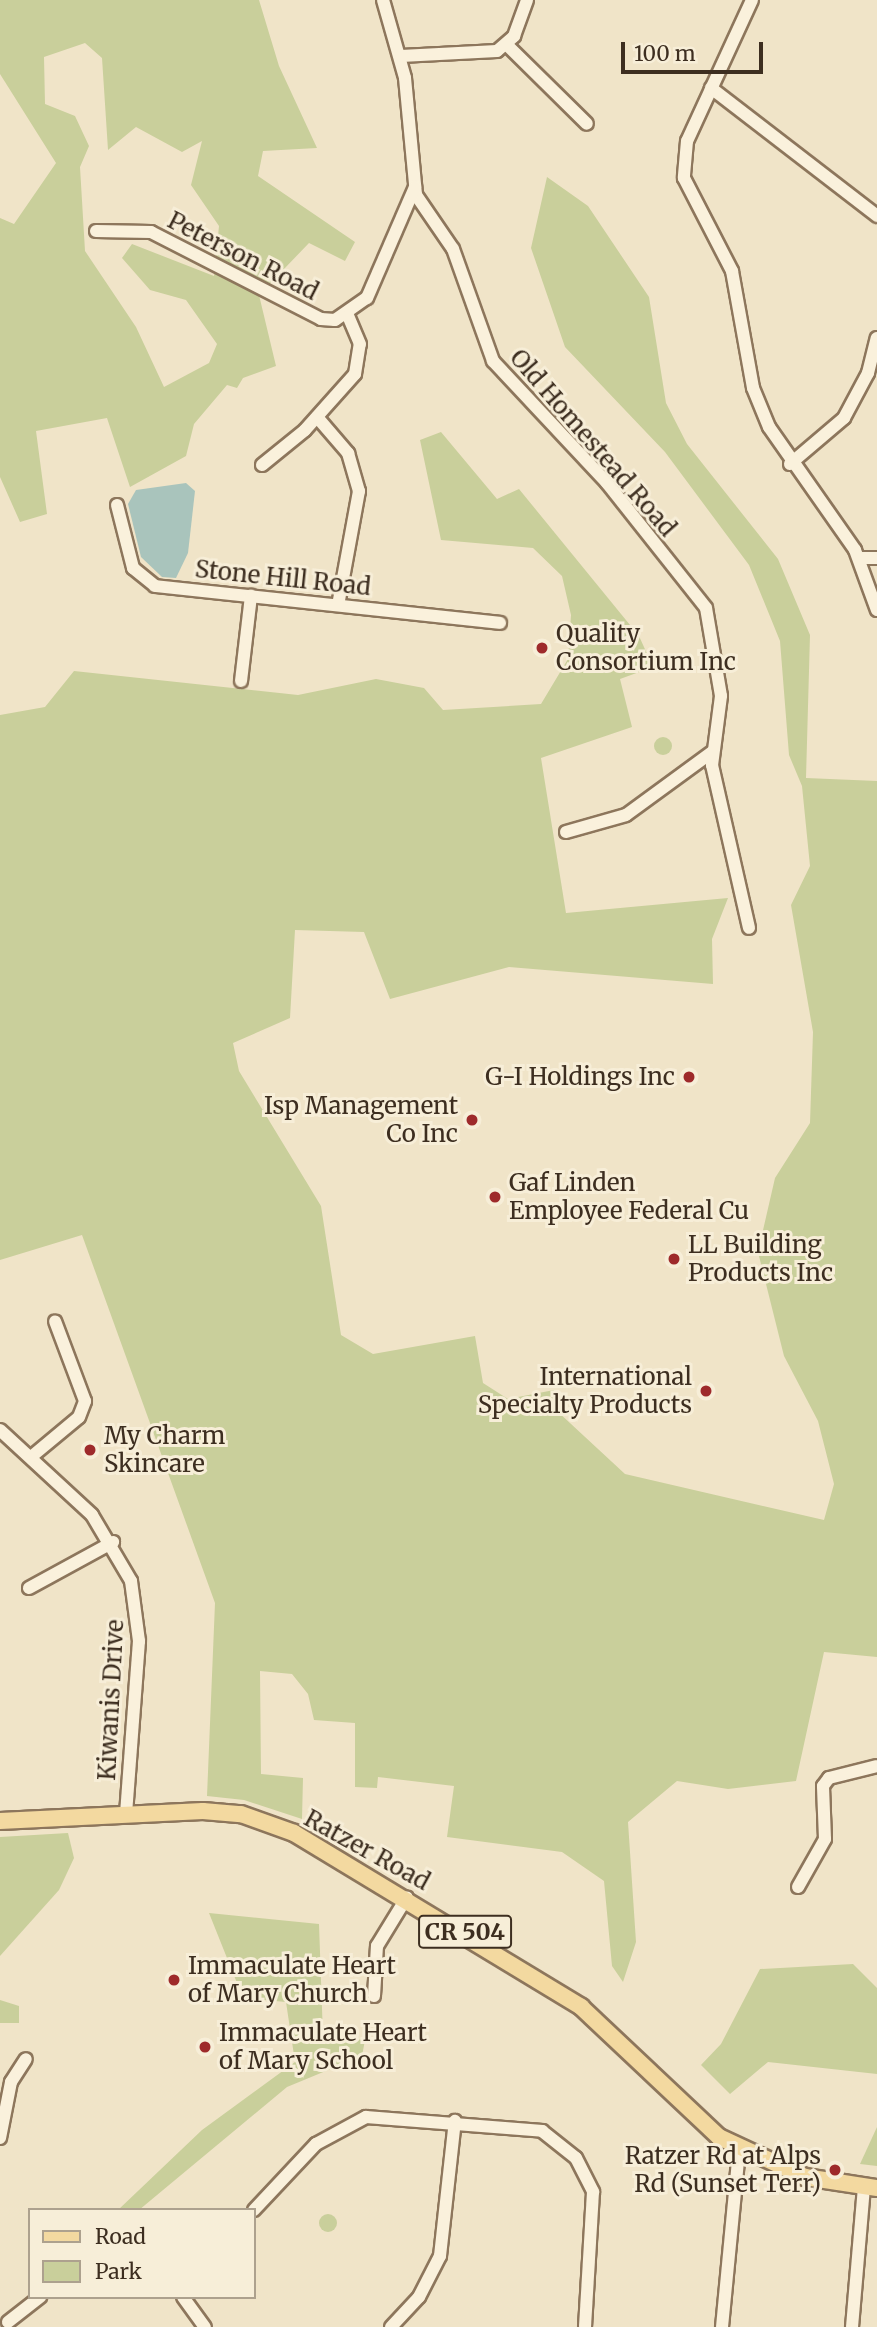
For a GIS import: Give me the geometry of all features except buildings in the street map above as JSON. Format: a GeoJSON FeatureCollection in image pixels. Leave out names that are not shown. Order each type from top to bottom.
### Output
{"type":"FeatureCollection","features":[{"type":"Feature","properties":{"kind":"main road","name":"Ratzer Road"},"geometry":{"type":"LineString","coordinates":[[0,1821],[203,1811],[257,1819],[407,1898],[581,2007],[708,2128],[739,2149],[805,2177],[870,2187]]}},
{"type":"Feature","properties":{"kind":"street","name":"Old Homestead Road"},"geometry":{"type":"LineString","coordinates":[[383,0],[401,55],[415,187],[453,249],[501,374],[579,451],[697,591],[720,668],[712,752],[750,928]]}},
{"type":"Feature","properties":{"kind":"street"},"geometry":{"type":"LineString","coordinates":[[507,45],[527,0]]}},
{"type":"Feature","properties":{"kind":"street"},"geometry":{"type":"LineString","coordinates":[[752,0],[687,141],[684,178],[732,271],[753,387],[790,464],[859,558],[877,610]]}},
{"type":"Feature","properties":{"kind":"street"},"geometry":{"type":"LineString","coordinates":[[401,55],[507,45]]}},
{"type":"Feature","properties":{"kind":"street"},"geometry":{"type":"LineString","coordinates":[[507,45],[587,124]]}},
{"type":"Feature","properties":{"kind":"street"},"geometry":{"type":"LineString","coordinates":[[711,88],[877,216]]}},
{"type":"Feature","properties":{"kind":"street"},"geometry":{"type":"LineString","coordinates":[[262,465],[317,417],[358,364],[358,334],[348,316],[373,287],[415,187]]}},
{"type":"Feature","properties":{"kind":"street","name":"Peterson Road"},"geometry":{"type":"LineString","coordinates":[[96,231],[151,232],[321,319],[348,316]]}},
{"type":"Feature","properties":{"kind":"street"},"geometry":{"type":"LineString","coordinates":[[790,464],[844,418],[868,373],[877,338]]}},
{"type":"Feature","properties":{"kind":"street"},"geometry":{"type":"LineString","coordinates":[[317,417],[348,453],[359,491],[338,605]]}},
{"type":"Feature","properties":{"kind":"street","name":"Stone Hill Road"},"geometry":{"type":"LineString","coordinates":[[117,505],[129,557],[147,582],[500,623]]}},
{"type":"Feature","properties":{"kind":"street"},"geometry":{"type":"LineString","coordinates":[[859,558],[877,558]]}},
{"type":"Feature","properties":{"kind":"street"},"geometry":{"type":"LineString","coordinates":[[241,681],[251,596]]}},
{"type":"Feature","properties":{"kind":"street"},"geometry":{"type":"LineString","coordinates":[[566,832],[626,816],[712,752]]}},
{"type":"Feature","properties":{"kind":"street"},"geometry":{"type":"LineString","coordinates":[[31,1457],[79,1417],[85,1401],[55,1321]]}},
{"type":"Feature","properties":{"kind":"street","name":"Kiwanis Drive"},"geometry":{"type":"LineString","coordinates":[[0,1430],[31,1457],[113,1542],[131,1581],[138,1621],[126,1814]]}},
{"type":"Feature","properties":{"kind":"street"},"geometry":{"type":"LineString","coordinates":[[29,1588],[113,1542]]}},
{"type":"Feature","properties":{"kind":"street"},"geometry":{"type":"LineString","coordinates":[[798,1887],[825,1839],[823,1786],[829,1778],[877,1766]]}},
{"type":"Feature","properties":{"kind":"street"},"geometry":{"type":"LineString","coordinates":[[374,1996],[377,1946],[407,1898]]}},
{"type":"Feature","properties":{"kind":"street"},"geometry":{"type":"LineString","coordinates":[[0,2138],[11,2082],[26,2059]]}},
{"type":"Feature","properties":{"kind":"street"},"geometry":{"type":"LineString","coordinates":[[256,2208],[316,2144],[351,2121],[380,2115],[542,2131],[566,2147],[584,2171],[594,2204],[585,2327]]}},
{"type":"Feature","properties":{"kind":"street"},"geometry":{"type":"LineString","coordinates":[[391,2327],[419,2297],[440,2256],[455,2121]]}},
{"type":"Feature","properties":{"kind":"street"},"geometry":{"type":"LineString","coordinates":[[722,2327],[739,2149]]}},
{"type":"Feature","properties":{"kind":"street"},"geometry":{"type":"LineString","coordinates":[[852,2327],[870,2187]]}},
{"type":"Feature","properties":{"kind":"street"},"geometry":{"type":"LineString","coordinates":[[7,2322],[37,2299]]}},
{"type":"Feature","properties":{"kind":"street"},"geometry":{"type":"LineString","coordinates":[[184,2299],[205,2327]]}},
{"type":"Feature","properties":{"kind":"green space"},"geometry":{"type":"Polygon","coordinates":[[[0,0],[259,0],[279,66],[317,148],[263,151],[258,176],[355,242],[345,261],[309,243],[259,295],[276,366],[243,378],[237,388],[227,385],[194,424],[186,456],[130,487],[107,418],[36,431],[47,514],[20,522],[0,477],[0,218],[14,224],[56,163],[0,74],[0,0]],[[85,43],[44,57],[45,104],[75,116],[89,146],[80,167],[85,251],[136,327],[164,387],[209,363],[217,344],[186,300],[150,290],[122,258],[132,244],[214,276],[219,226],[191,185],[202,141],[182,152],[136,127],[108,150],[102,58],[85,43]]]}},
{"type":"Feature","properties":{"kind":"green space"},"geometry":{"type":"Polygon","coordinates":[[[547,177],[588,206],[649,297],[666,403],[687,444],[778,559],[810,635],[806,778],[877,781],[877,1657],[824,1652],[796,1781],[728,1789],[677,1781],[628,1822],[636,1942],[623,1982],[612,1966],[604,1881],[562,1852],[447,1837],[454,1786],[378,1777],[377,1788],[355,1787],[355,1723],[314,1720],[308,1694],[292,1674],[260,1671],[261,1774],[303,1778],[302,1819],[244,1800],[207,1796],[215,1603],[82,1235],[0,1260],[0,715],[45,707],[74,671],[298,695],[376,679],[424,688],[443,710],[541,704],[568,659],[571,615],[562,576],[533,548],[441,540],[420,440],[441,432],[497,499],[519,489],[639,636],[653,667],[620,679],[632,727],[541,758],[566,913],[728,898],[712,939],[713,984],[509,967],[390,999],[364,932],[295,930],[290,1018],[233,1043],[239,1071],[321,1206],[341,1335],[373,1354],[475,1336],[483,1383],[508,1399],[554,1390],[557,1411],[625,1474],[824,1520],[834,1484],[818,1421],[784,1356],[758,1252],[775,1178],[810,1123],[813,1032],[791,905],[810,866],[802,786],[789,755],[780,641],[749,565],[665,452],[565,347],[531,248],[547,177]]]}},
{"type":"Feature","properties":{"kind":"green space"},"geometry":{"type":"Polygon","coordinates":[[[663,737],[669,740],[672,746],[669,752],[663,755],[657,752],[654,746],[657,740],[663,737]]]}},
{"type":"Feature","properties":{"kind":"green space"},"geometry":{"type":"Polygon","coordinates":[[[68,1833],[74,1858],[59,1890],[0,1956],[0,1837],[68,1833]]]}},
{"type":"Feature","properties":{"kind":"green space"},"geometry":{"type":"Polygon","coordinates":[[[209,1913],[319,1924],[323,2036],[365,2040],[362,2056],[287,2087],[141,2208],[120,2208],[202,2130],[295,2062],[286,2002],[243,1998],[209,1913]]]}},
{"type":"Feature","properties":{"kind":"green space"},"geometry":{"type":"Polygon","coordinates":[[[853,1964],[877,1988],[877,2074],[768,2062],[730,2094],[701,2065],[721,2044],[760,1969],[853,1964]]]}},
{"type":"Feature","properties":{"kind":"green space"},"geometry":{"type":"Polygon","coordinates":[[[0,2000],[19,2006],[19,2023],[0,2023],[0,2000]]]}},
{"type":"Feature","properties":{"kind":"green space"},"geometry":{"type":"Polygon","coordinates":[[[877,2127],[877,2166],[860,2164],[877,2127]]]}},
{"type":"Feature","properties":{"kind":"green space"},"geometry":{"type":"Polygon","coordinates":[[[328,2214],[334,2217],[337,2223],[334,2229],[328,2232],[322,2229],[319,2223],[322,2217],[328,2214]]]}},
{"type":"Feature","properties":{"kind":"water"},"geometry":{"type":"Polygon","coordinates":[[[186,483],[195,491],[188,553],[176,578],[162,577],[141,557],[128,504],[136,490],[186,483]]]}},
{"type":"Feature","properties":{"kind":"place","name":"Quality Consortium Inc"},"geometry":{"type":"Point","coordinates":[542,648]}},
{"type":"Feature","properties":{"kind":"place","name":"G-I Holdings Inc"},"geometry":{"type":"Point","coordinates":[689,1077]}},
{"type":"Feature","properties":{"kind":"place","name":"Isp Management Co Inc"},"geometry":{"type":"Point","coordinates":[472,1120]}},
{"type":"Feature","properties":{"kind":"place","name":"Gaf Linden Employee Federal Cu"},"geometry":{"type":"Point","coordinates":[495,1197]}},
{"type":"Feature","properties":{"kind":"place","name":"LL Building Products Inc"},"geometry":{"type":"Point","coordinates":[674,1259]}},
{"type":"Feature","properties":{"kind":"place","name":"International Specialty Products"},"geometry":{"type":"Point","coordinates":[706,1391]}},
{"type":"Feature","properties":{"kind":"place","name":"My Charm Skincare"},"geometry":{"type":"Point","coordinates":[90,1450]}},
{"type":"Feature","properties":{"kind":"place","name":"Immaculate Heart of Mary Church"},"geometry":{"type":"Point","coordinates":[174,1980]}},
{"type":"Feature","properties":{"kind":"place","name":"Immaculate Heart of Mary School"},"geometry":{"type":"Point","coordinates":[205,2047]}},
{"type":"Feature","properties":{"kind":"place","name":"Ratzer Rd at Alps Rd (Sunset Terr)"},"geometry":{"type":"Point","coordinates":[835,2170]}}]}
